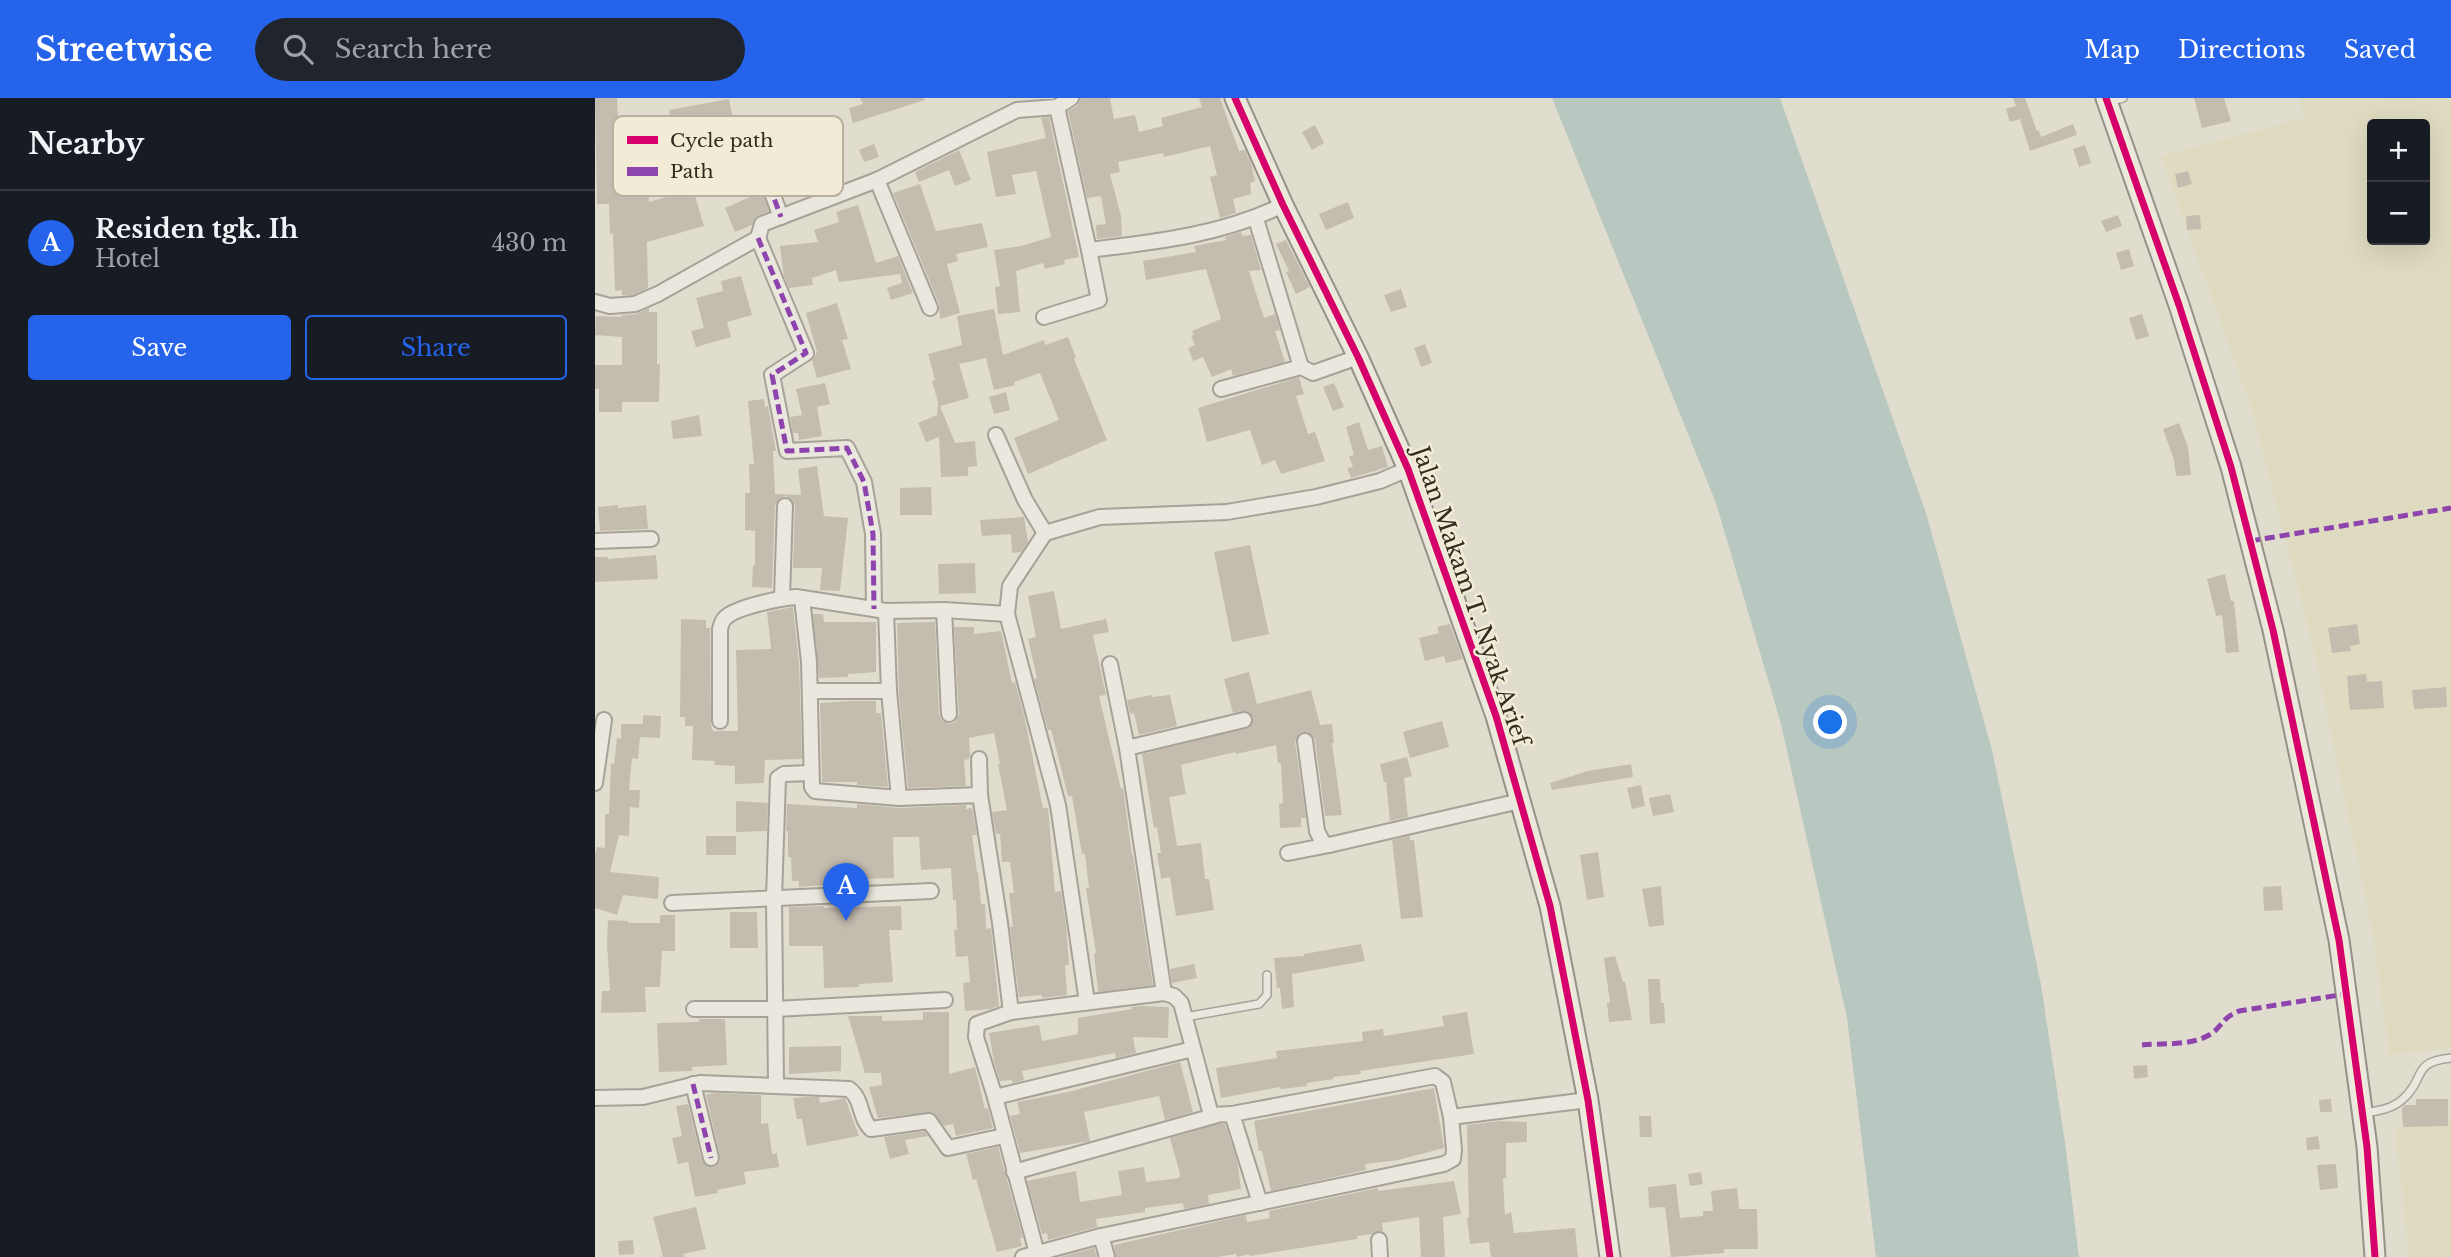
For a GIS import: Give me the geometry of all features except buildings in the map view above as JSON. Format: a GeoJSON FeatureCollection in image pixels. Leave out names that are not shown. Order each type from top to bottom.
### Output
{"type":"FeatureCollection","features":[{"type":"Feature","properties":{"kind":"street"},"geometry":{"type":"LineString","coordinates":[[843,193],[877,180],[1014,104],[1057,107],[1071,98]]}},
{"type":"Feature","properties":{"kind":"street","name":"Jalan Makam T. Nyak Arief"},"geometry":{"type":"LineString","coordinates":[[1235,98],[1408,469],[1496,716],[1550,906],[1588,1100],[1610,1257]]}},
{"type":"Feature","properties":{"kind":"street"},"geometry":{"type":"LineString","coordinates":[[2112,99],[2231,467],[2270,617],[2339,940],[2370,1112],[2375,1257]]}},
{"type":"Feature","properties":{"kind":"street"},"geometry":{"type":"LineString","coordinates":[[1044,317],[1099,300],[1057,107]]}},
{"type":"Feature","properties":{"kind":"street"},"geometry":{"type":"LineString","coordinates":[[877,180],[930,308]]}},
{"type":"Feature","properties":{"kind":"street"},"geometry":{"type":"LineString","coordinates":[[773,196],[781,217]]}},
{"type":"Feature","properties":{"kind":"street"},"geometry":{"type":"LineString","coordinates":[[835,196],[762,224],[758,238],[806,353],[772,375],[787,451],[847,448],[864,482],[873,534],[899,798]]}},
{"type":"Feature","properties":{"kind":"street"},"geometry":{"type":"LineString","coordinates":[[1089,250],[1203,234],[1256,219],[1283,205]]}},
{"type":"Feature","properties":{"kind":"street"},"geometry":{"type":"LineString","coordinates":[[1256,219],[1301,367]]}},
{"type":"Feature","properties":{"kind":"street"},"geometry":{"type":"LineString","coordinates":[[595,302],[610,306],[635,304],[758,238]]}},
{"type":"Feature","properties":{"kind":"street"},"geometry":{"type":"LineString","coordinates":[[1221,389],[1301,367],[1314,373],[1357,357]]}},
{"type":"Feature","properties":{"kind":"street"},"geometry":{"type":"LineString","coordinates":[[996,435],[1025,500],[1045,533]]}},
{"type":"Feature","properties":{"kind":"street"},"geometry":{"type":"LineString","coordinates":[[1087,1002],[1058,806],[1007,614],[1010,586],[1045,533],[1100,517],[1227,512],[1303,499],[1380,481],[1408,469]]}},
{"type":"Feature","properties":{"kind":"street"},"geometry":{"type":"LineString","coordinates":[[782,598],[785,506]]}},
{"type":"Feature","properties":{"kind":"street"},"geometry":{"type":"LineString","coordinates":[[595,541],[650,538]]}},
{"type":"Feature","properties":{"kind":"street"},"geometry":{"type":"LineString","coordinates":[[720,721],[720,629],[725,618],[743,609],[782,598],[801,598],[880,610],[1007,614]]}},
{"type":"Feature","properties":{"kind":"street"},"geometry":{"type":"LineString","coordinates":[[801,598],[810,691],[810,773],[815,791],[899,798],[979,794]]}},
{"type":"Feature","properties":{"kind":"street"},"geometry":{"type":"LineString","coordinates":[[944,610],[949,713]]}},
{"type":"Feature","properties":{"kind":"street"},"geometry":{"type":"LineString","coordinates":[[1110,664],[1128,748],[1164,993]]}},
{"type":"Feature","properties":{"kind":"street"},"geometry":{"type":"LineString","coordinates":[[810,691],[889,691]]}},
{"type":"Feature","properties":{"kind":"street"},"geometry":{"type":"LineString","coordinates":[[595,783],[604,720]]}},
{"type":"Feature","properties":{"kind":"street"},"geometry":{"type":"LineString","coordinates":[[1128,748],[1244,720]]}},
{"type":"Feature","properties":{"kind":"street"},"geometry":{"type":"LineString","coordinates":[[1305,741],[1317,831],[1319,839],[1329,845]]}},
{"type":"Feature","properties":{"kind":"street"},"geometry":{"type":"LineString","coordinates":[[979,759],[979,794],[1000,923],[1011,1013]]}},
{"type":"Feature","properties":{"kind":"street"},"geometry":{"type":"LineString","coordinates":[[776,1085],[774,898],[778,778],[810,773]]}},
{"type":"Feature","properties":{"kind":"street"},"geometry":{"type":"LineString","coordinates":[[1288,853],[1520,800]]}},
{"type":"Feature","properties":{"kind":"street"},"geometry":{"type":"LineString","coordinates":[[672,903],[931,891]]}},
{"type":"Feature","properties":{"kind":"street"},"geometry":{"type":"LineString","coordinates":[[1014,1172],[1214,1116],[1435,1076],[1443,1082],[1451,1117],[1453,1158],[1444,1164],[1101,1236],[1033,1255],[995,1097],[975,1028],[979,1022],[1011,1013],[1164,993],[1181,1003],[1208,1109],[1214,1116]]}},
{"type":"Feature","properties":{"kind":"street"},"geometry":{"type":"LineString","coordinates":[[694,1009],[775,1009],[945,1000]]}},
{"type":"Feature","properties":{"kind":"street"},"geometry":{"type":"LineString","coordinates":[[995,1097],[1193,1049]]}},
{"type":"Feature","properties":{"kind":"street"},"geometry":{"type":"LineString","coordinates":[[693,1084],[711,1157]]}},
{"type":"Feature","properties":{"kind":"street"},"geometry":{"type":"LineString","coordinates":[[595,1098],[643,1097],[693,1084],[849,1088],[858,1098],[865,1124],[871,1129],[929,1121],[948,1148],[1004,1136]]}},
{"type":"Feature","properties":{"kind":"street"},"geometry":{"type":"LineString","coordinates":[[1451,1117],[1588,1100]]}},
{"type":"Feature","properties":{"kind":"street"},"geometry":{"type":"LineString","coordinates":[[1231,1114],[1260,1203]]}},
{"type":"Feature","properties":{"kind":"street"},"geometry":{"type":"LineString","coordinates":[[1101,1236],[1107,1257]]}},
{"type":"Feature","properties":{"kind":"street"},"geometry":{"type":"LineString","coordinates":[[1379,1240],[1380,1257]]}},
{"type":"Feature","properties":{"kind":"lane"},"geometry":{"type":"LineString","coordinates":[[1185,1017],[1259,1004],[1267,995],[1267,975]]}},
{"type":"Feature","properties":{"kind":"lane"},"geometry":{"type":"LineString","coordinates":[[2370,1112],[2393,1106],[2410,1091],[2421,1069],[2434,1060],[2451,1059]]}},
{"type":"Feature","properties":{"kind":"shaded area"},"geometry":{"type":"Polygon","coordinates":[[[1552,98],[1780,98],[1926,513],[1992,750],[2041,985],[2079,1257],[1876,1257],[1847,1018],[1781,724],[1716,503],[1552,98]]]}},
{"type":"Feature","properties":{"kind":"shaded area"},"geometry":{"type":"Polygon","coordinates":[[[2300,98],[2451,98],[2451,1048],[2389,1055],[2373,935],[2314,652],[2252,410],[2161,156],[2304,118],[2300,98]]]}},
{"type":"Feature","properties":{"kind":"shaded area"},"geometry":{"type":"Polygon","coordinates":[[[2451,1120],[2451,1257],[2409,1257],[2395,1128],[2451,1120]]]}},
{"type":"Feature","properties":{"kind":"marked path"},"geometry":{"type":"LineString","coordinates":[[773,196],[781,217]]}},
{"type":"Feature","properties":{"kind":"marked path"},"geometry":{"type":"LineString","coordinates":[[758,238],[806,353],[772,375],[787,451],[847,448],[864,482],[873,534],[874,609]]}},
{"type":"Feature","properties":{"kind":"marked path"},"geometry":{"type":"LineString","coordinates":[[2250,541],[2451,508]]}},
{"type":"Feature","properties":{"kind":"marked path"},"geometry":{"type":"LineString","coordinates":[[2142,1045],[2202,1039],[2239,1011],[2346,994]]}},
{"type":"Feature","properties":{"kind":"marked path"},"geometry":{"type":"LineString","coordinates":[[693,1084],[711,1158]]}},
{"type":"Feature","properties":{"kind":"cycle path"},"geometry":{"type":"LineString","coordinates":[[1235,98],[1408,469],[1496,716],[1550,906],[1588,1100],[1610,1257]]}},
{"type":"Feature","properties":{"kind":"cycle path"},"geometry":{"type":"LineString","coordinates":[[2106,98],[2179,305],[2231,467],[2273,630],[2339,940],[2367,1147],[2375,1257]]}},
{"type":"Feature","properties":{"kind":"place","name":"Residen tgk. Ih"},"geometry":{"type":"Point","coordinates":[846,921]}}]}
